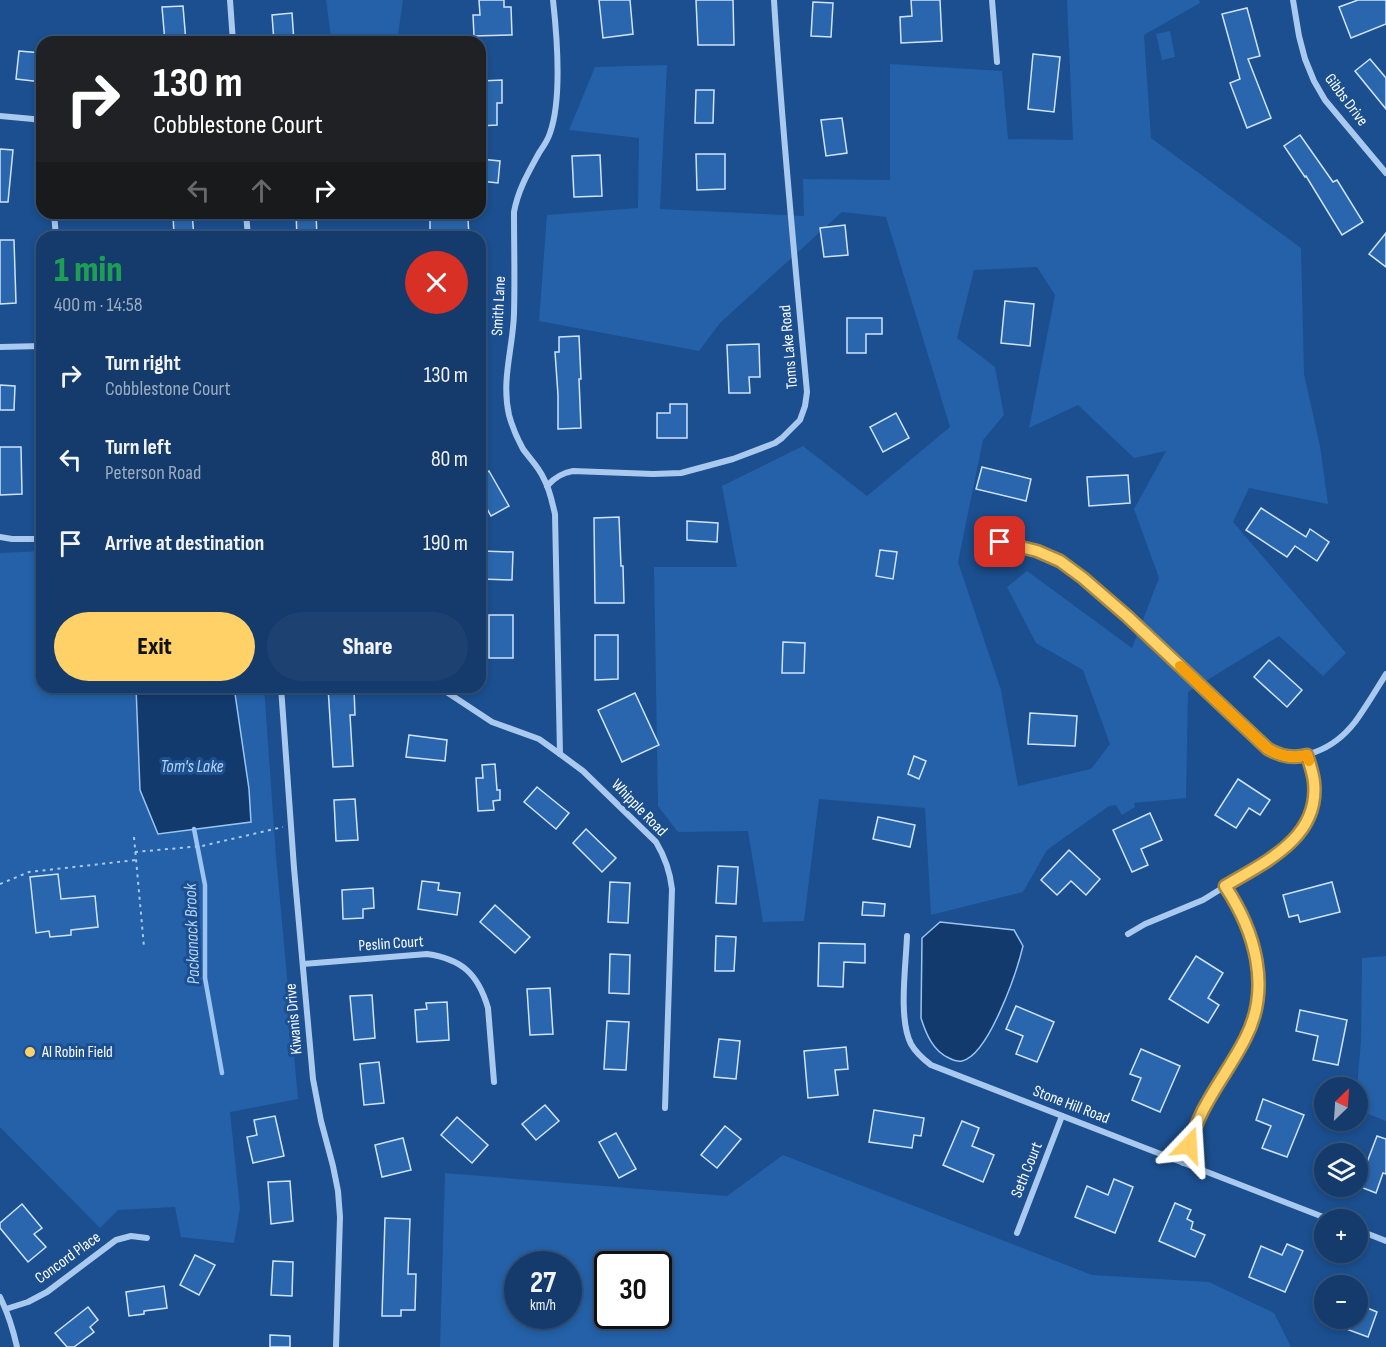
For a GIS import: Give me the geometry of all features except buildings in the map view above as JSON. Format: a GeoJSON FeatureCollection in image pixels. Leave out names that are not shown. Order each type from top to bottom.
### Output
{"type":"FeatureCollection","features":[{"type":"Feature","properties":{"kind":"street"},"geometry":{"type":"LineString","coordinates":[[230,0],[233,36]]}},
{"type":"Feature","properties":{"kind":"street","name":"Smith Lane"},"geometry":{"type":"LineString","coordinates":[[553,0],[557,80],[555,106],[550,133],[516,198],[514,316],[506,374],[506,395],[515,434],[524,450],[536,464],[551,496],[555,514],[560,754]]}},
{"type":"Feature","properties":{"kind":"street","name":"Toms Lake Road"},"geometry":{"type":"LineString","coordinates":[[547,486],[564,472],[653,474],[681,473],[707,467],[775,443],[800,420],[807,392],[789,207],[774,0]]}},
{"type":"Feature","properties":{"kind":"street"},"geometry":{"type":"LineString","coordinates":[[992,0],[998,62]]}},
{"type":"Feature","properties":{"kind":"street","name":"Gibbs Drive"},"geometry":{"type":"LineString","coordinates":[[1293,0],[1299,36],[1314,81],[1325,100],[1386,173]]}},
{"type":"Feature","properties":{"kind":"street"},"geometry":{"type":"LineString","coordinates":[[0,116],[36,120]]}},
{"type":"Feature","properties":{"kind":"street"},"geometry":{"type":"LineString","coordinates":[[0,347],[36,346]]}},
{"type":"Feature","properties":{"kind":"street"},"geometry":{"type":"LineString","coordinates":[[0,537],[36,539]]}},
{"type":"Feature","properties":{"kind":"street"},"geometry":{"type":"LineString","coordinates":[[981,538],[1037,551],[1060,561],[1128,617],[1268,749],[1275,753],[1300,757],[1327,747],[1354,723],[1386,674]]}},
{"type":"Feature","properties":{"kind":"street","name":"Kiwanis Drive"},"geometry":{"type":"LineString","coordinates":[[280,693],[313,1079],[338,1191],[336,1347]]}},
{"type":"Feature","properties":{"kind":"street","name":"Whipple Road"},"geometry":{"type":"LineString","coordinates":[[448,693],[492,722],[539,739],[583,771],[656,842],[664,855],[670,871],[672,889],[665,1108]]}},
{"type":"Feature","properties":{"kind":"street"},"geometry":{"type":"LineString","coordinates":[[1128,934],[1145,924],[1203,900],[1284,850],[1294,840],[1310,813],[1313,799],[1314,784],[1307,755]]}},
{"type":"Feature","properties":{"kind":"street"},"geometry":{"type":"LineString","coordinates":[[1183,1162],[1206,1103],[1246,1039],[1257,1008],[1259,970],[1255,950],[1248,927],[1225,886]]}},
{"type":"Feature","properties":{"kind":"street","name":"Stone Hill Road"},"geometry":{"type":"LineString","coordinates":[[907,936],[904,1014],[906,1031],[920,1057],[931,1065],[1314,1213]]}},
{"type":"Feature","properties":{"kind":"street","name":"Peslin Court"},"geometry":{"type":"LineString","coordinates":[[303,964],[427,954],[442,956],[456,962],[468,970],[478,982],[485,997],[488,1008],[494,1082]]}},
{"type":"Feature","properties":{"kind":"street","name":"Seth Court"},"geometry":{"type":"LineString","coordinates":[[1017,1233],[1062,1116]]}},
{"type":"Feature","properties":{"kind":"street"},"geometry":{"type":"LineString","coordinates":[[1368,1234],[1386,1241]]}},
{"type":"Feature","properties":{"kind":"street","name":"Concord Place"},"geometry":{"type":"LineString","coordinates":[[6,1309],[47,1292],[116,1240],[131,1236],[147,1238]]}},
{"type":"Feature","properties":{"kind":"street"},"geometry":{"type":"LineString","coordinates":[[0,1297],[14,1329],[17,1347]]}},
{"type":"Feature","properties":{"kind":"path"},"geometry":{"type":"LineString","coordinates":[[135,852],[202,846],[291,825]]}},
{"type":"Feature","properties":{"kind":"path"},"geometry":{"type":"LineString","coordinates":[[134,837],[144,947]]}},
{"type":"Feature","properties":{"kind":"path"},"geometry":{"type":"LineString","coordinates":[[0,884],[29,872],[136,860]]}},
{"type":"Feature","properties":{"kind":"shaded area"},"geometry":{"type":"Polygon","coordinates":[[[326,0],[403,0],[398,36],[331,36],[326,0]]]}},
{"type":"Feature","properties":{"kind":"shaded area"},"geometry":{"type":"Polygon","coordinates":[[[1067,0],[1199,0],[1200,3],[1144,35],[1151,138],[1301,248],[1304,374],[1320,446],[1328,504],[1249,488],[1233,522],[1346,653],[1323,676],[1279,636],[1188,692],[1186,798],[1134,803],[1135,807],[1122,815],[1116,805],[1109,806],[1047,850],[1023,892],[931,915],[925,808],[819,799],[804,921],[763,922],[748,831],[678,832],[658,806],[654,567],[737,567],[722,486],[803,446],[867,496],[950,427],[886,217],[842,212],[720,323],[699,351],[539,321],[547,215],[638,208],[639,138],[569,130],[595,67],[667,65],[660,209],[804,216],[803,179],[890,180],[890,64],[1002,71],[1008,139],[1073,140],[1067,0]],[[1037,267],[974,270],[957,338],[995,367],[1004,415],[983,440],[958,562],[1001,690],[1018,786],[1091,769],[1110,744],[1083,670],[1036,643],[1007,587],[1027,571],[1132,648],[1159,578],[1134,509],[1166,451],[1134,458],[1078,405],[1029,428],[1055,295],[1037,267]]]}},
{"type":"Feature","properties":{"kind":"shaded area"},"geometry":{"type":"Polygon","coordinates":[[[1170,31],[1175,57],[1162,60],[1156,34],[1170,31]]]}},
{"type":"Feature","properties":{"kind":"shaded area"},"geometry":{"type":"Polygon","coordinates":[[[36,551],[36,693],[264,693],[276,856],[298,1099],[230,1112],[240,1208],[234,1243],[181,1237],[175,1207],[118,1210],[100,1228],[0,1127],[0,553],[36,551]]]}},
{"type":"Feature","properties":{"kind":"shaded area"},"geometry":{"type":"Polygon","coordinates":[[[1386,956],[1386,1121],[1368,1114],[1368,1077],[1358,1077],[1361,1041],[1362,958],[1386,956]]]}},
{"type":"Feature","properties":{"kind":"shaded area"},"geometry":{"type":"Polygon","coordinates":[[[783,1155],[1092,1275],[1209,1282],[1274,1313],[1291,1347],[440,1347],[445,1173],[727,1196],[783,1155]]]}},
{"type":"Feature","properties":{"kind":"water","name":"Tom's Lake"},"geometry":{"type":"Polygon","coordinates":[[[136,693],[235,693],[249,789],[251,822],[158,834],[140,790],[136,693]]]}},
{"type":"Feature","properties":{"kind":"water"},"geometry":{"type":"Polygon","coordinates":[[[940,922],[1014,930],[1023,946],[1015,974],[992,1029],[972,1055],[962,1061],[956,1061],[943,1055],[934,1046],[921,1018],[922,938],[940,922]]]}},
{"type":"Feature","properties":{"kind":"waterway","name":"Packanack Brook"},"geometry":{"type":"LineString","coordinates":[[194,829],[205,885],[205,978],[222,1073]]}},
{"type":"Feature","properties":{"kind":"slow traffic"},"geometry":{"type":"LineString","coordinates":[[1180,666],[1268,749],[1287,756],[1307,755],[1309,761]]}},
{"type":"Feature","properties":{"kind":"place","name":"Al Robin Field"},"geometry":{"type":"Point","coordinates":[30,1052]}},
{"type":"Feature","properties":{"kind":"route"},"geometry":{"type":"LineString","coordinates":[[1000,542],[1037,551],[1060,561],[1071,569],[1128,617],[1268,749],[1287,756],[1307,755],[1312,770],[1314,784],[1310,813],[1294,840],[1284,850],[1225,886],[1248,927],[1255,950],[1259,970],[1257,1008],[1246,1039],[1206,1103],[1189,1145]]}}]}
